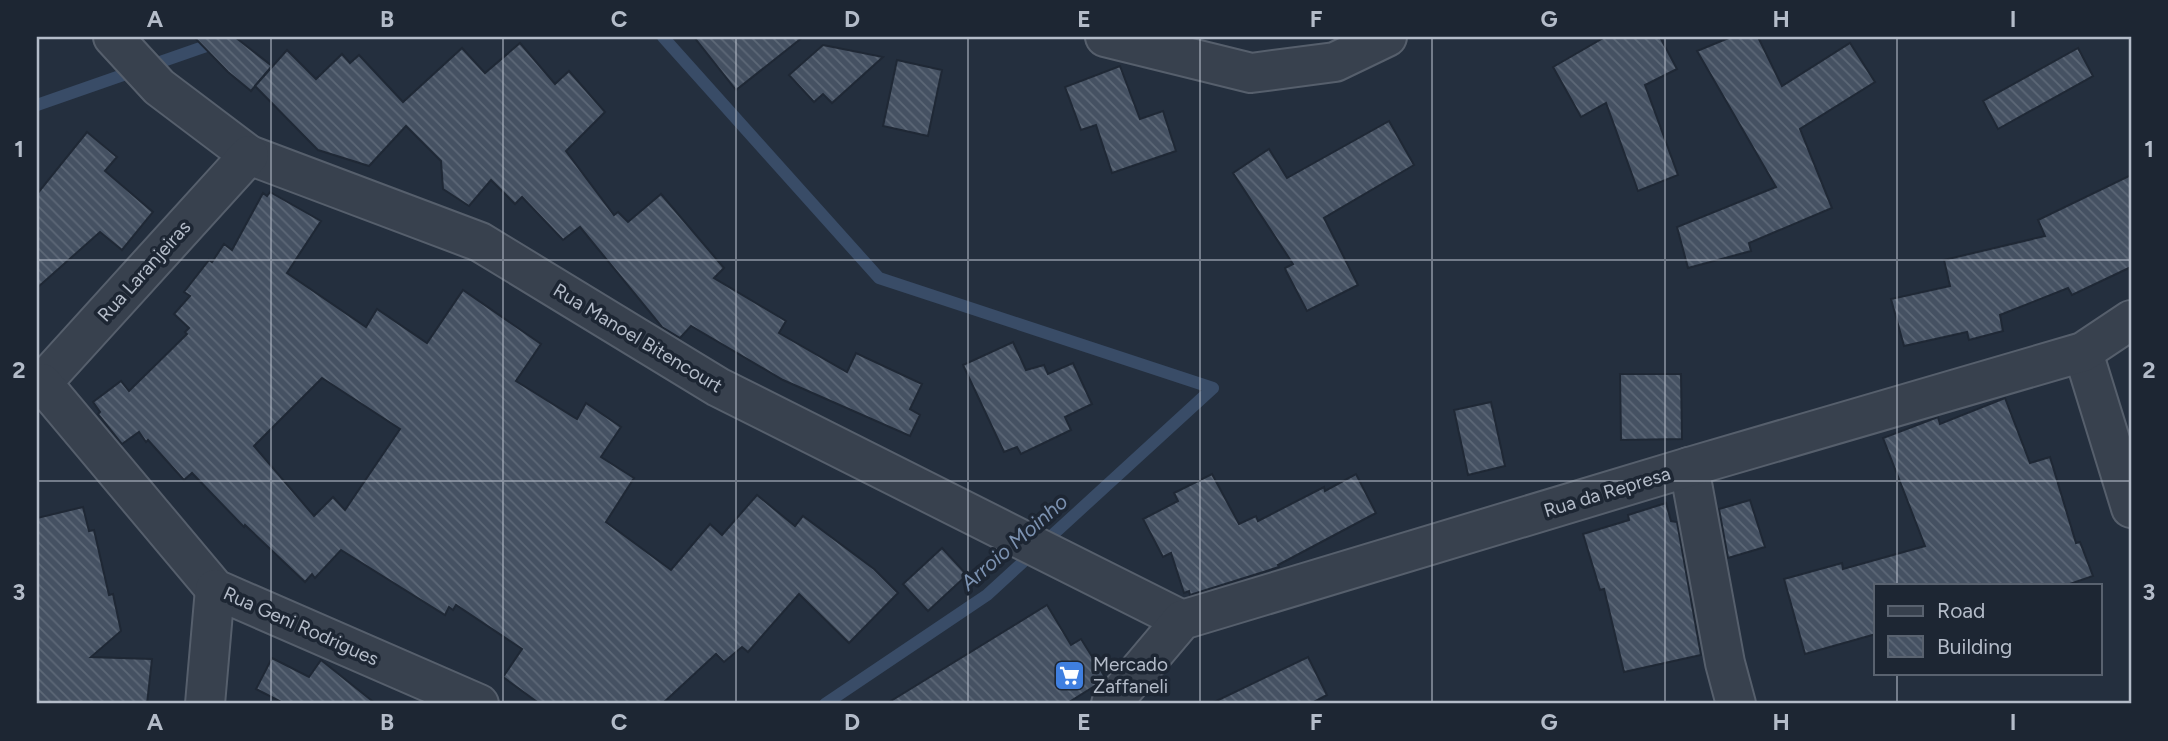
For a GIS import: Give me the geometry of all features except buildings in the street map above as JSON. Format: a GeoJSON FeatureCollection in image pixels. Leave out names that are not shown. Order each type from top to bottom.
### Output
{"type":"FeatureCollection","features":[{"type":"Feature","properties":{"kind":"street","name":"Rua Manoel Bitencourt"},"geometry":{"type":"LineString","coordinates":[[113,37],[159,87],[249,155],[480,242],[718,387],[1182,620]]}},
{"type":"Feature","properties":{"kind":"street"},"geometry":{"type":"LineString","coordinates":[[1105,37],[1251,73],[1335,62],[1387,37]]}},
{"type":"Feature","properties":{"kind":"street","name":"Rua Laranjeiras"},"geometry":{"type":"LineString","coordinates":[[39,383],[249,155]]}},
{"type":"Feature","properties":{"kind":"street","name":"Rua da Represa"},"geometry":{"type":"LineString","coordinates":[[1182,620],[1689,467],[2083,352],[2131,320]]}},
{"type":"Feature","properties":{"kind":"street"},"geometry":{"type":"LineString","coordinates":[[2083,352],[2131,508]]}},
{"type":"Feature","properties":{"kind":"street","name":"Rua Geni Rodrigues"},"geometry":{"type":"LineString","coordinates":[[39,383],[215,589],[479,704]]}},
{"type":"Feature","properties":{"kind":"street"},"geometry":{"type":"LineString","coordinates":[[1689,467],[1725,663],[1736,704]]}},
{"type":"Feature","properties":{"kind":"street"},"geometry":{"type":"LineString","coordinates":[[205,704],[215,589]]}},
{"type":"Feature","properties":{"kind":"street"},"geometry":{"type":"LineString","coordinates":[[1111,704],[1182,620]]}},
{"type":"Feature","properties":{"kind":"waterway"},"geometry":{"type":"LineString","coordinates":[[37,105],[232,37]]}},
{"type":"Feature","properties":{"kind":"waterway","name":"Arroio Moinho"},"geometry":{"type":"LineString","coordinates":[[663,37],[879,278],[1213,388],[987,595],[825,704]]}},
{"type":"Feature","properties":{"kind":"place","name":"Mercado Zaffaneli"},"geometry":{"type":"Point","coordinates":[1070,675]}}]}
